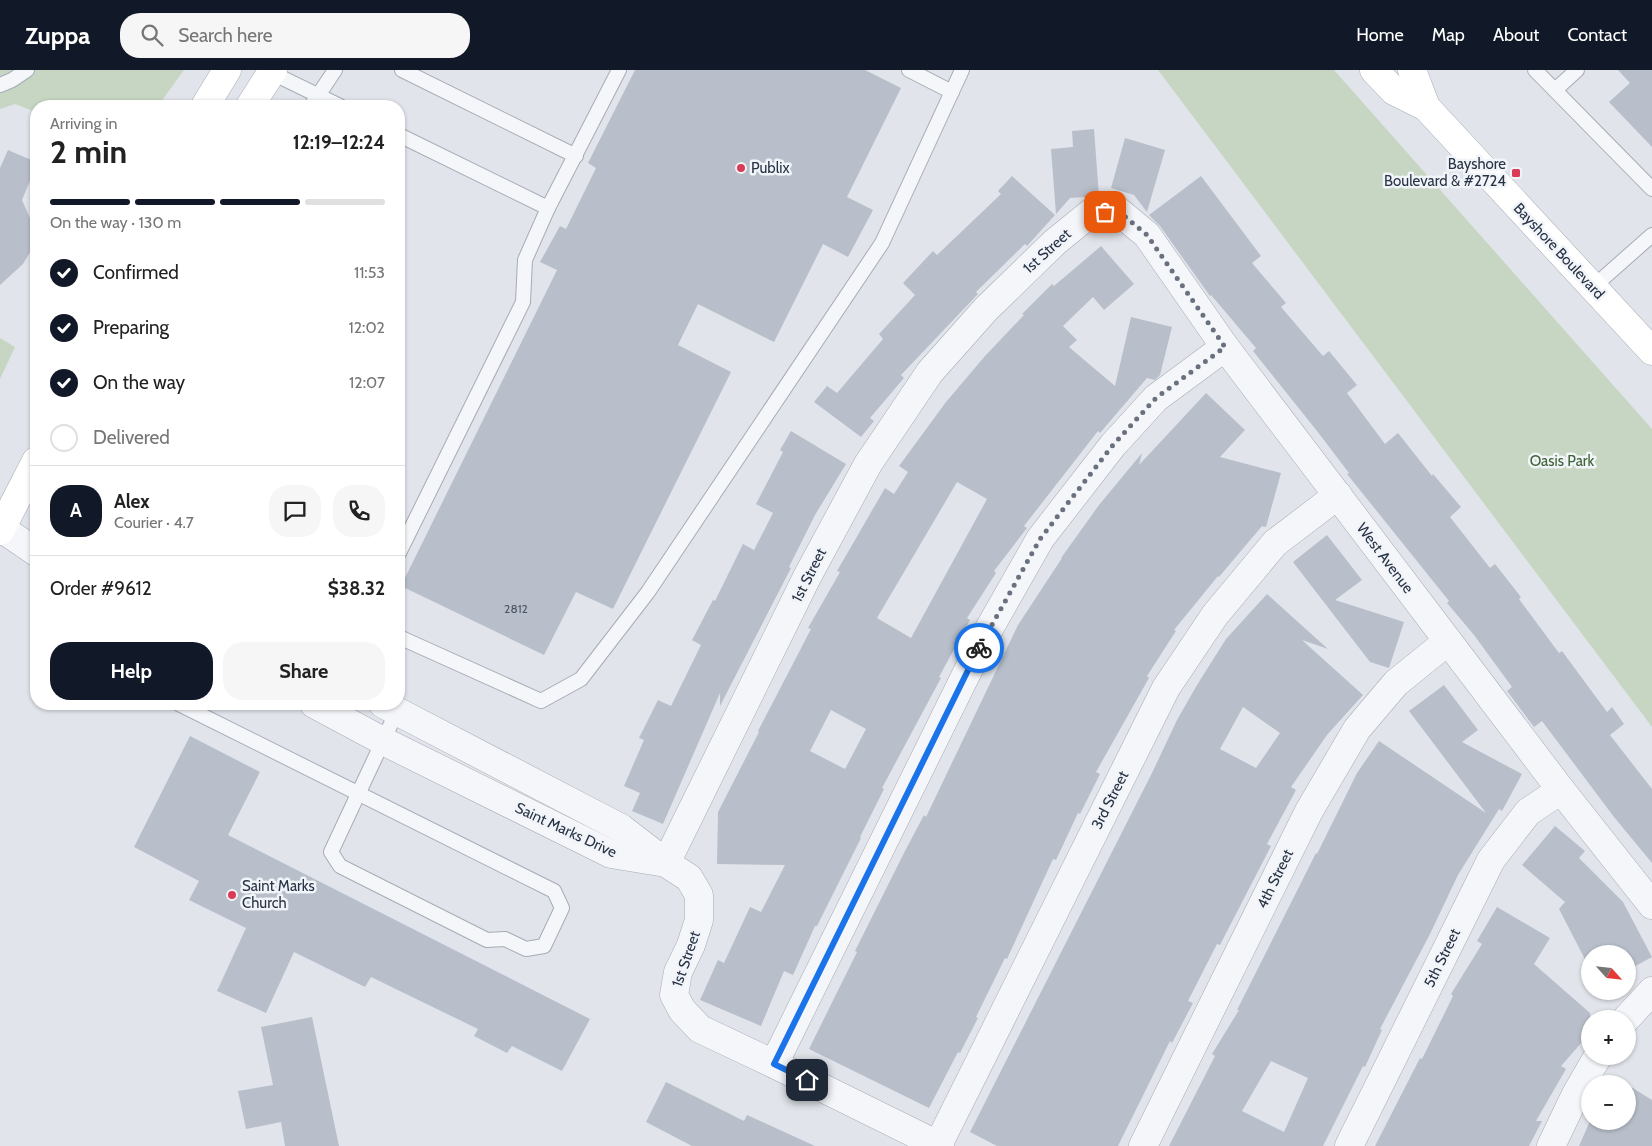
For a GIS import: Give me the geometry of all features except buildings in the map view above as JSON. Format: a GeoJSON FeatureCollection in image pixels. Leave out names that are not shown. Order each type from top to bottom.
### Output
{"type":"FeatureCollection","features":[{"type":"Feature","properties":{"kind":"main road"},"geometry":{"type":"LineString","coordinates":[[209,100],[227,70]]}},
{"type":"Feature","properties":{"kind":"main road","name":"Bayshore Boulevard"},"geometry":{"type":"LineString","coordinates":[[1374,70],[1394,91],[1426,107],[1652,351]]}},
{"type":"Feature","properties":{"kind":"main road","name":"Bayshore Boulevard"},"geometry":{"type":"LineString","coordinates":[[1412,70],[1426,107]]}},
{"type":"Feature","properties":{"kind":"main road"},"geometry":{"type":"LineString","coordinates":[[253,100],[270,71]]}},
{"type":"Feature","properties":{"kind":"main road"},"geometry":{"type":"LineString","coordinates":[[1,530],[30,473]]}},
{"type":"Feature","properties":{"kind":"street","name":"West Avenue"},"geometry":{"type":"LineString","coordinates":[[1118,211],[1147,235],[1225,347],[1561,790],[1652,905]]}},
{"type":"Feature","properties":{"kind":"street","name":"1st Street"},"geometry":{"type":"LineString","coordinates":[[774,1064],[700,1029],[682,1010],[674,995],[678,972],[700,920],[699,895],[689,878],[666,862],[816,560],[868,464],[930,372],[986,309],[1055,242],[1092,212],[1118,211]]}},
{"type":"Feature","properties":{"kind":"street"},"geometry":{"type":"LineString","coordinates":[[939,1145],[774,1064],[985,636],[1040,539],[1113,445],[1156,398],[1225,347]]}},
{"type":"Feature","properties":{"kind":"street","name":"3rd Street"},"geometry":{"type":"LineString","coordinates":[[939,1145],[1166,688],[1214,615],[1275,543],[1338,495]]}},
{"type":"Feature","properties":{"kind":"street"},"geometry":{"type":"LineString","coordinates":[[1,530],[30,538]]}},
{"type":"Feature","properties":{"kind":"street"},"geometry":{"type":"LineString","coordinates":[[1,530],[30,548]]}},
{"type":"Feature","properties":{"kind":"street","name":"4th Street"},"geometry":{"type":"LineString","coordinates":[[1143,1146],[1309,811],[1357,729],[1396,683],[1448,641]]}},
{"type":"Feature","properties":{"kind":"street","name":"Saint Marks Drive"},"geometry":{"type":"LineString","coordinates":[[325,710],[383,741],[611,854],[666,862]]}},
{"type":"Feature","properties":{"kind":"street","name":"Saint Marks Drive"},"geometry":{"type":"LineString","coordinates":[[394,710],[621,828],[666,862]]}},
{"type":"Feature","properties":{"kind":"street","name":"5th Street"},"geometry":{"type":"LineString","coordinates":[[1349,1146],[1491,860],[1528,812],[1561,790]]}},
{"type":"Feature","properties":{"kind":"street"},"geometry":{"type":"LineString","coordinates":[[1634,1010],[1652,991]]}},
{"type":"Feature","properties":{"kind":"street"},"geometry":{"type":"LineString","coordinates":[[1551,1146],[1576,1094],[1593,1065]]}},
{"type":"Feature","properties":{"kind":"lane"},"geometry":{"type":"LineString","coordinates":[[0,85],[27,70]]}},
{"type":"Feature","properties":{"kind":"lane"},"geometry":{"type":"LineString","coordinates":[[315,100],[335,70]]}},
{"type":"Feature","properties":{"kind":"lane"},"geometry":{"type":"LineString","coordinates":[[402,70],[576,156]]}},
{"type":"Feature","properties":{"kind":"lane"},"geometry":{"type":"LineString","coordinates":[[405,527],[523,302],[525,260],[548,208],[619,70]]}},
{"type":"Feature","properties":{"kind":"lane"},"geometry":{"type":"LineString","coordinates":[[908,70],[952,92]]}},
{"type":"Feature","properties":{"kind":"lane"},"geometry":{"type":"LineString","coordinates":[[405,639],[540,701],[581,679],[648,592],[882,243],[962,70]]}},
{"type":"Feature","properties":{"kind":"lane"},"geometry":{"type":"LineString","coordinates":[[1535,70],[1652,189]]}},
{"type":"Feature","properties":{"kind":"lane"},"geometry":{"type":"LineString","coordinates":[[1555,90],[1577,70]]}},
{"type":"Feature","properties":{"kind":"lane"},"geometry":{"type":"LineString","coordinates":[[270,71],[313,100]]}},
{"type":"Feature","properties":{"kind":"lane"},"geometry":{"type":"LineString","coordinates":[[405,138],[548,208]]}},
{"type":"Feature","properties":{"kind":"lane"},"geometry":{"type":"LineString","coordinates":[[1592,288],[1652,235]]}},
{"type":"Feature","properties":{"kind":"lane"},"geometry":{"type":"LineString","coordinates":[[191,710],[360,793],[554,891],[562,908],[544,946],[526,949],[505,939],[487,940],[340,866],[331,852],[360,793],[383,741],[390,710]]}},
{"type":"Feature","properties":{"kind":"green space"},"geometry":{"type":"Polygon","coordinates":[[[0,70],[184,70],[162,100],[30,100],[30,110],[15,104],[0,109],[0,70]]]}},
{"type":"Feature","properties":{"kind":"green space","name":"Oasis Park"},"geometry":{"type":"Polygon","coordinates":[[[1158,70],[1334,70],[1652,429],[1652,727],[1158,70]]]}},
{"type":"Feature","properties":{"kind":"green space"},"geometry":{"type":"Polygon","coordinates":[[[0,338],[15,347],[0,379],[0,338]]]}},
{"type":"Feature","properties":{"kind":"way so far"},"geometry":{"type":"LineString","coordinates":[[979,648],[1040,539],[1113,445],[1156,398],[1225,347],[1147,235],[1118,211],[1105,212]]}},
{"type":"Feature","properties":{"kind":"place","name":"Publix"},"geometry":{"type":"Point","coordinates":[741,168]}},
{"type":"Feature","properties":{"kind":"place","name":"Bayshore Boulevard & #2724"},"geometry":{"type":"Point","coordinates":[1516,173]}},
{"type":"Feature","properties":{"kind":"place","name":"Saint Marks Church"},"geometry":{"type":"Point","coordinates":[232,895]}},
{"type":"Feature","properties":{"kind":"route"},"geometry":{"type":"LineString","coordinates":[[807,1080],[774,1064],[979,648]]}}]}
